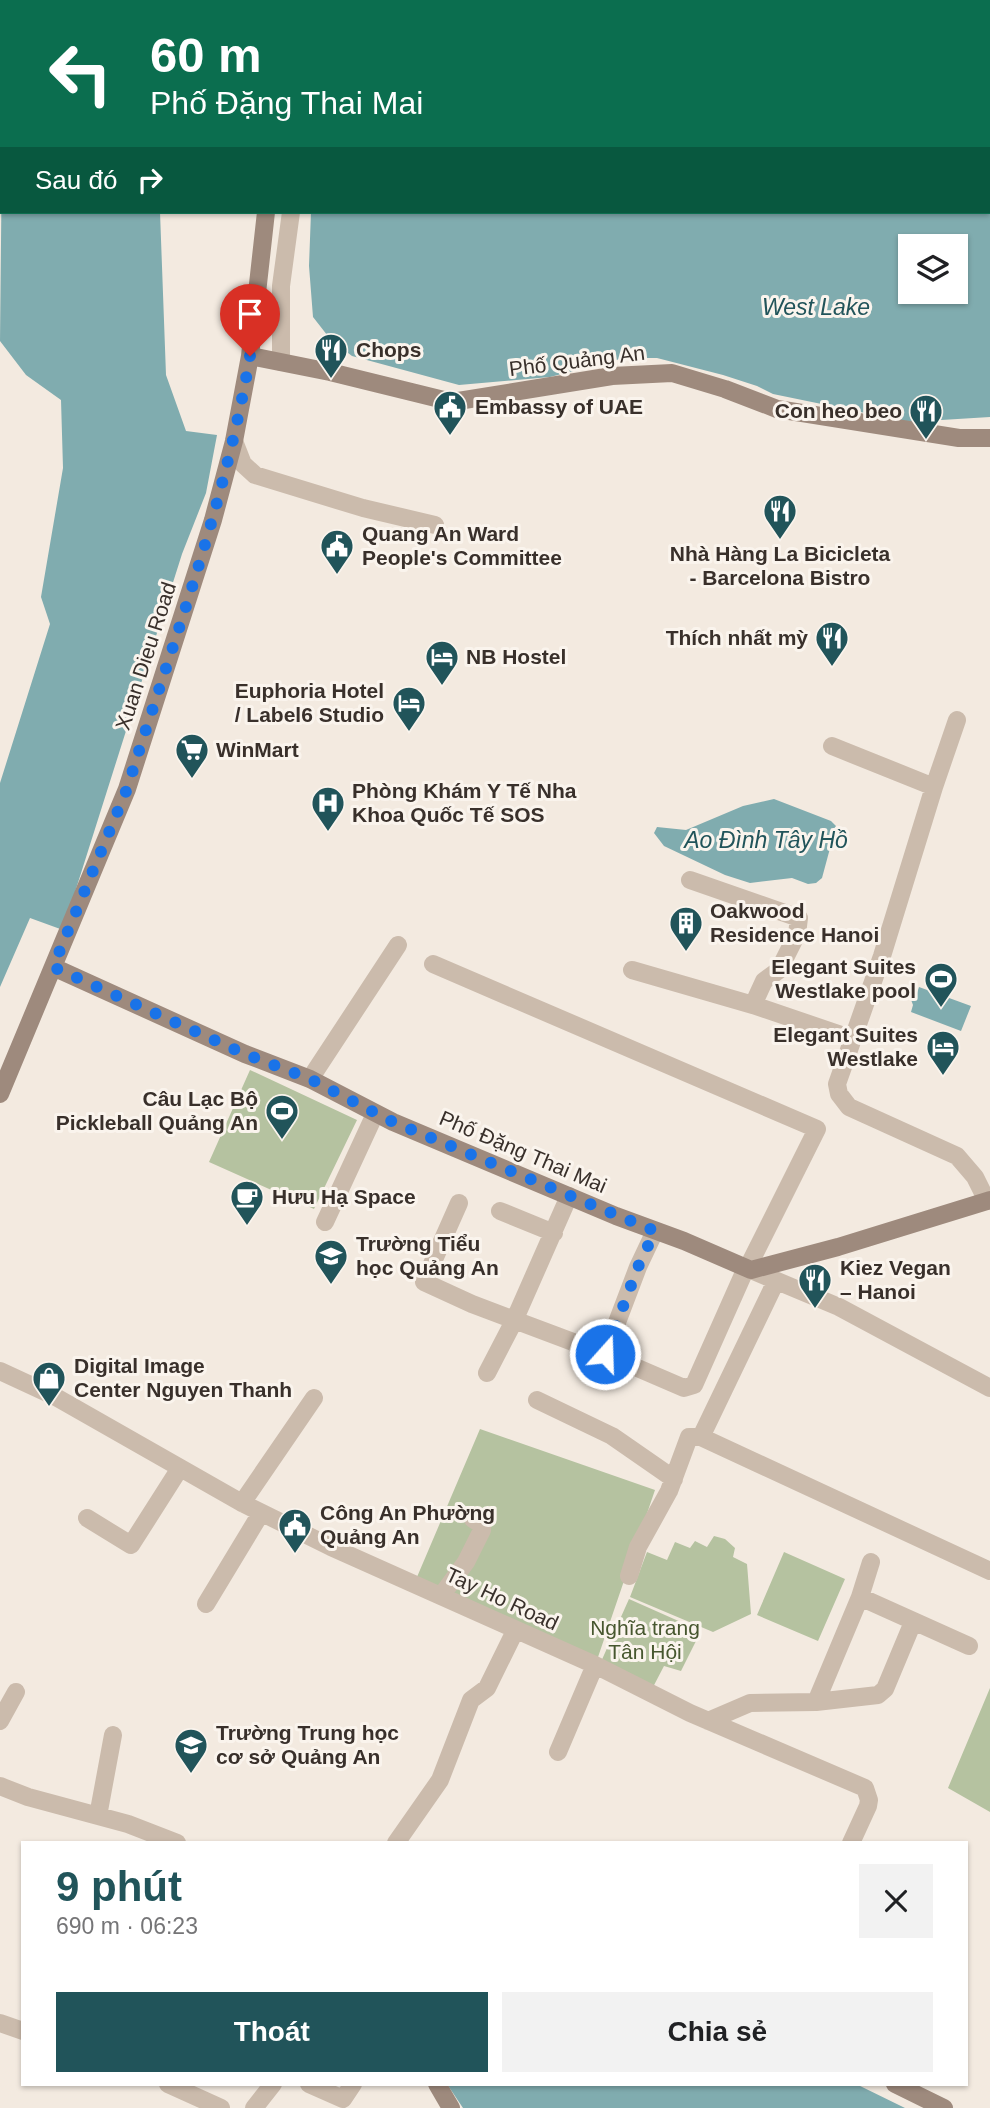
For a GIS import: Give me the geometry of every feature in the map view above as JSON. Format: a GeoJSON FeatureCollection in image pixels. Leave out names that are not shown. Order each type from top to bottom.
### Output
{"type":"FeatureCollection","features":[{"type":"Feature","properties":{"kind":"street","name":"Xuan Dieu Road"},"geometry":{"type":"LineString","coordinates":[[0,1094],[127,789],[209,533],[234,441],[250,356],[266,214]]}},
{"type":"Feature","properties":{"kind":"street"},"geometry":{"type":"LineString","coordinates":[[281,362],[281,286],[291,214]]}},
{"type":"Feature","properties":{"kind":"street","name":"Phố Quảng An"},"geometry":{"type":"LineString","coordinates":[[250,356],[452,402],[612,376],[671,373],[726,389],[777,409],[959,438],[990,438]]}},
{"type":"Feature","properties":{"kind":"street"},"geometry":{"type":"LineString","coordinates":[[234,441],[243,464],[255,475],[363,508],[435,525]]}},
{"type":"Feature","properties":{"kind":"street"},"geometry":{"type":"LineString","coordinates":[[748,1269],[838,1247],[988,1200],[975,1177],[957,1156],[849,1107],[839,1094],[837,1084],[882,956],[933,787],[957,720]]}},
{"type":"Feature","properties":{"kind":"street"},"geometry":{"type":"LineString","coordinates":[[832,746],[933,787]]}},
{"type":"Feature","properties":{"kind":"street"},"geometry":{"type":"LineString","coordinates":[[690,880],[799,918],[797,934],[779,970],[764,981],[753,1005]]}},
{"type":"Feature","properties":{"kind":"street"},"geometry":{"type":"LineString","coordinates":[[310,1079],[398,945]]}},
{"type":"Feature","properties":{"kind":"street"},"geometry":{"type":"LineString","coordinates":[[432,964],[817,1129],[691,1388],[655,1377],[605,1354],[514,1321],[424,1282],[459,1203]]}},
{"type":"Feature","properties":{"kind":"street","name":"Phố Đặng Thai Mai"},"geometry":{"type":"LineString","coordinates":[[53,967],[245,1054],[310,1079],[375,1114],[748,1269]]}},
{"type":"Feature","properties":{"kind":"street"},"geometry":{"type":"LineString","coordinates":[[632,970],[753,1005],[853,1039]]}},
{"type":"Feature","properties":{"kind":"street"},"geometry":{"type":"LineString","coordinates":[[325,1222],[375,1114]]}},
{"type":"Feature","properties":{"kind":"street"},"geometry":{"type":"LineString","coordinates":[[487,1373],[514,1321],[569,1196]]}},
{"type":"Feature","properties":{"kind":"street"},"geometry":{"type":"LineString","coordinates":[[500,1211],[554,1233]]}},
{"type":"Feature","properties":{"kind":"street"},"geometry":{"type":"LineString","coordinates":[[605,1354],[638,1267],[655,1231]]}},
{"type":"Feature","properties":{"kind":"street"},"geometry":{"type":"LineString","coordinates":[[748,1269],[839,1307],[990,1388]]}},
{"type":"Feature","properties":{"kind":"street"},"geometry":{"type":"LineString","coordinates":[[701,1437],[776,1281]]}},
{"type":"Feature","properties":{"kind":"street","name":"Tay Ho Road"},"geometry":{"type":"LineString","coordinates":[[0,1371],[54,1396],[242,1503],[331,1547],[514,1631],[596,1665],[708,1721],[865,1788],[869,1806],[852,1841]]}},
{"type":"Feature","properties":{"kind":"street"},"geometry":{"type":"LineString","coordinates":[[242,1503],[314,1398]]}},
{"type":"Feature","properties":{"kind":"street"},"geometry":{"type":"LineString","coordinates":[[537,1400],[612,1436],[674,1479]]}},
{"type":"Feature","properties":{"kind":"street"},"geometry":{"type":"LineString","coordinates":[[629,1576],[638,1547],[674,1479],[689,1437],[701,1437],[990,1570]]}},
{"type":"Feature","properties":{"kind":"street"},"geometry":{"type":"LineString","coordinates":[[87,1518],[131,1545],[180,1468]]}},
{"type":"Feature","properties":{"kind":"street"},"geometry":{"type":"LineString","coordinates":[[206,1604],[261,1513]]}},
{"type":"Feature","properties":{"kind":"street"},"geometry":{"type":"LineString","coordinates":[[442,1596],[466,1562],[482,1530],[479,1522],[473,1519]]}},
{"type":"Feature","properties":{"kind":"street"},"geometry":{"type":"LineString","coordinates":[[816,1702],[860,1597],[871,1562]]}},
{"type":"Feature","properties":{"kind":"street"},"geometry":{"type":"LineString","coordinates":[[860,1597],[969,1646]]}},
{"type":"Feature","properties":{"kind":"street"},"geometry":{"type":"LineString","coordinates":[[708,1721],[750,1703],[816,1702],[882,1693],[913,1622]]}},
{"type":"Feature","properties":{"kind":"street"},"geometry":{"type":"LineString","coordinates":[[397,1841],[440,1780],[471,1700],[487,1688],[514,1631]]}},
{"type":"Feature","properties":{"kind":"street"},"geometry":{"type":"LineString","coordinates":[[558,1752],[596,1665]]}},
{"type":"Feature","properties":{"kind":"street"},"geometry":{"type":"LineString","coordinates":[[0,1720],[16,1692]]}},
{"type":"Feature","properties":{"kind":"street"},"geometry":{"type":"LineString","coordinates":[[98,1815],[113,1735]]}},
{"type":"Feature","properties":{"kind":"street"},"geometry":{"type":"LineString","coordinates":[[0,1786],[29,1797],[128,1824],[172,1841]]}},
{"type":"Feature","properties":{"kind":"street"},"geometry":{"type":"LineString","coordinates":[[0,2023],[21,2030]]}},
{"type":"Feature","properties":{"kind":"street"},"geometry":{"type":"LineString","coordinates":[[172,2086],[221,2108]]}},
{"type":"Feature","properties":{"kind":"street"},"geometry":{"type":"LineString","coordinates":[[254,2108],[271,2086]]}},
{"type":"Feature","properties":{"kind":"street"},"geometry":{"type":"LineString","coordinates":[[314,2086],[343,2099],[352,2086]]}},
{"type":"Feature","properties":{"kind":"street"},"geometry":{"type":"LineString","coordinates":[[438,2086],[451,2108]]}},
{"type":"Feature","properties":{"kind":"street"},"geometry":{"type":"LineString","coordinates":[[899,2086],[944,2108]]}},
{"type":"Feature","properties":{"kind":"green space","name":"Câu Lạc Bộ Pickleball Quảng An"},"geometry":{"type":"Polygon","coordinates":[[[250,1070],[357,1120],[314,1209],[209,1162],[250,1070]]]}},
{"type":"Feature","properties":{"kind":"green space"},"geometry":{"type":"Polygon","coordinates":[[[480,1429],[655,1490],[597,1660],[417,1577],[480,1429]]]}},
{"type":"Feature","properties":{"kind":"green space"},"geometry":{"type":"Polygon","coordinates":[[[714,1536],[725,1539],[735,1548],[733,1557],[747,1564],[751,1614],[713,1632],[630,1597],[647,1552],[667,1560],[675,1542],[690,1548],[695,1541],[707,1547],[714,1536]]]}},
{"type":"Feature","properties":{"kind":"green space"},"geometry":{"type":"Polygon","coordinates":[[[784,1552],[845,1579],[818,1641],[757,1615],[784,1552]]]}},
{"type":"Feature","properties":{"kind":"green space","name":"Nghĩa trang Tân Hội"},"geometry":{"type":"Polygon","coordinates":[[[629,1599],[701,1631],[681,1671],[664,1666],[652,1689],[600,1664],[629,1599]]]}},
{"type":"Feature","properties":{"kind":"green space"},"geometry":{"type":"Polygon","coordinates":[[[990,1688],[990,1812],[948,1788],[990,1688]]]}},
{"type":"Feature","properties":{"kind":"water"},"geometry":{"type":"Polygon","coordinates":[[[1,214],[160,214],[166,375],[186,431],[217,435],[206,493],[182,554],[63,930],[30,918],[0,987],[0,783],[50,624],[41,597],[63,468],[61,400],[26,375],[0,341],[1,214]]]}},
{"type":"Feature","properties":{"kind":"water","name":"West Lake"},"geometry":{"type":"Polygon","coordinates":[[[311,214],[990,214],[990,417],[909,422],[773,394],[723,375],[657,358],[624,358],[550,377],[459,385],[352,356],[331,340],[313,317],[309,266],[311,214]]]}},
{"type":"Feature","properties":{"kind":"water","name":"Ao Đình Tây Hồ"},"geometry":{"type":"Polygon","coordinates":[[[774,799],[831,821],[836,826],[822,878],[816,883],[808,884],[792,878],[750,883],[725,875],[664,846],[654,833],[657,827],[686,830],[743,806],[774,799]]]}},
{"type":"Feature","properties":{"kind":"water","name":"Elegant Suites Westlake pool"},"geometry":{"type":"Polygon","coordinates":[[[919,987],[971,1006],[961,1031],[911,1012],[913,1005],[910,997],[917,993],[919,987]]]}},
{"type":"Feature","properties":{"kind":"water"},"geometry":{"type":"Polygon","coordinates":[[[448,2086],[860,2086],[905,2108],[463,2108],[448,2086]]]}},
{"type":"Feature","properties":{"kind":"place","name":"Chops"},"geometry":{"type":"Point","coordinates":[331,380]}},
{"type":"Feature","properties":{"kind":"place","name":"Embassy of UAE"},"geometry":{"type":"Point","coordinates":[450,437]}},
{"type":"Feature","properties":{"kind":"place","name":"Con heo beo"},"geometry":{"type":"Point","coordinates":[926,441]}},
{"type":"Feature","properties":{"kind":"place","name":"Nhà Hàng La Bicicleta - Barcelona Bistro"},"geometry":{"type":"Point","coordinates":[780,541]}},
{"type":"Feature","properties":{"kind":"place","name":"Quang An Ward People's Committee"},"geometry":{"type":"Point","coordinates":[337,576]}},
{"type":"Feature","properties":{"kind":"place","name":"Thích nhất mỳ"},"geometry":{"type":"Point","coordinates":[832,668]}},
{"type":"Feature","properties":{"kind":"place","name":"NB Hostel"},"geometry":{"type":"Point","coordinates":[442,687]}},
{"type":"Feature","properties":{"kind":"place","name":"Euphoria Hotel / Label6 Studio"},"geometry":{"type":"Point","coordinates":[409,733]}},
{"type":"Feature","properties":{"kind":"place","name":"WinMart"},"geometry":{"type":"Point","coordinates":[192,780]}},
{"type":"Feature","properties":{"kind":"place","name":"Phòng Khám Y Tế Nha Khoa Quốc Tế SOS"},"geometry":{"type":"Point","coordinates":[328,833]}},
{"type":"Feature","properties":{"kind":"place","name":"Oakwood Residence Hanoi"},"geometry":{"type":"Point","coordinates":[686,953]}},
{"type":"Feature","properties":{"kind":"place","name":"Elegant Suites Westlake pool"},"geometry":{"type":"Point","coordinates":[941,1009]}},
{"type":"Feature","properties":{"kind":"place","name":"Elegant Suites Westlake"},"geometry":{"type":"Point","coordinates":[943,1077]}},
{"type":"Feature","properties":{"kind":"place","name":"Câu Lạc Bộ Pickleball Quảng An"},"geometry":{"type":"Point","coordinates":[282,1141]}},
{"type":"Feature","properties":{"kind":"place","name":"Hưu Hạ Space"},"geometry":{"type":"Point","coordinates":[247,1227]}},
{"type":"Feature","properties":{"kind":"place","name":"Trường Tiểu học Quảng An"},"geometry":{"type":"Point","coordinates":[331,1286]}},
{"type":"Feature","properties":{"kind":"place","name":"Kiez Vegan – Hanoi"},"geometry":{"type":"Point","coordinates":[815,1310]}},
{"type":"Feature","properties":{"kind":"place","name":"Digital Image Center Nguyen Thanh"},"geometry":{"type":"Point","coordinates":[49,1408]}},
{"type":"Feature","properties":{"kind":"place","name":"Công An Phường Quảng An"},"geometry":{"type":"Point","coordinates":[295,1555]}},
{"type":"Feature","properties":{"kind":"place","name":"Trường Trung học cơ sở Quảng An"},"geometry":{"type":"Point","coordinates":[191,1775]}},
{"type":"Feature","properties":{"kind":"route"},"geometry":{"type":"LineString","coordinates":[[250,356],[234,441],[213,520],[127,789],[53,967],[245,1054],[310,1079],[393,1122],[655,1231],[638,1267],[605,1354]]}}]}
